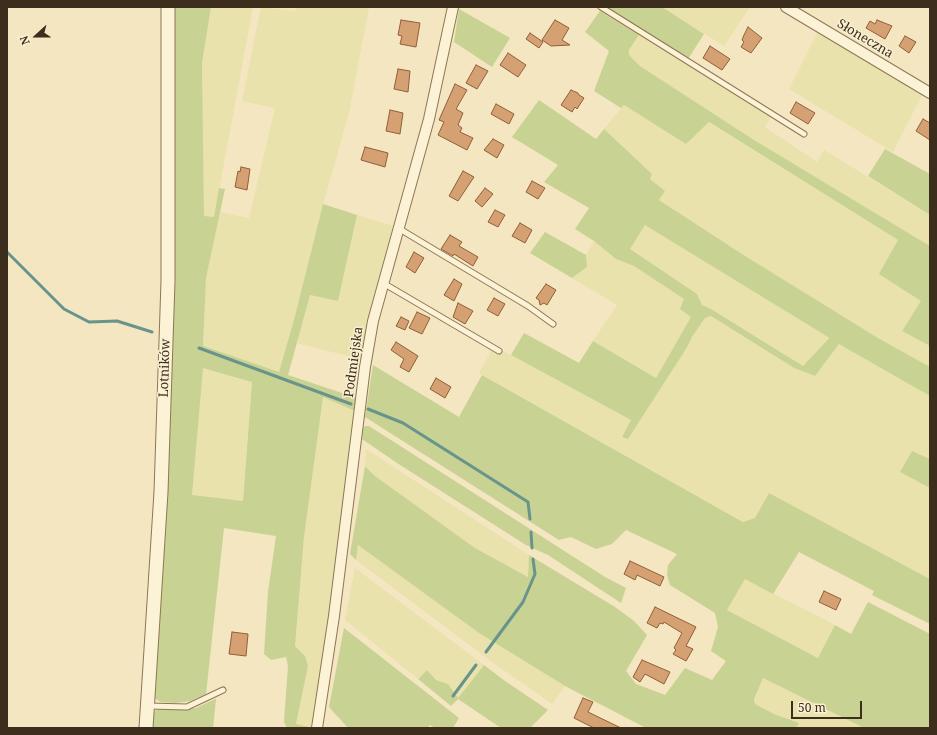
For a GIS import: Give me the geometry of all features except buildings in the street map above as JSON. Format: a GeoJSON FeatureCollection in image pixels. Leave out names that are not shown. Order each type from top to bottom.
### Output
{"type":"FeatureCollection","features":[{"type":"Feature","properties":{"kind":"street","name":"Lotników"},"geometry":{"type":"LineString","coordinates":[[146,728],[161,492],[168,281],[168,7]]}},
{"type":"Feature","properties":{"kind":"street","name":"Podmiejska"},"geometry":{"type":"LineString","coordinates":[[317,728],[335,609],[365,367],[373,321],[429,119],[453,7]]}},
{"type":"Feature","properties":{"kind":"street","name":"Słoneczna"},"geometry":{"type":"LineString","coordinates":[[786,7],[930,93]]}},
{"type":"Feature","properties":{"kind":"lane"},"geometry":{"type":"LineString","coordinates":[[601,7],[804,134]]}},
{"type":"Feature","properties":{"kind":"lane"},"geometry":{"type":"LineString","coordinates":[[398,227],[528,306],[553,324]]}},
{"type":"Feature","properties":{"kind":"lane"},"geometry":{"type":"LineString","coordinates":[[383,283],[499,351]]}},
{"type":"Feature","properties":{"kind":"lane"},"geometry":{"type":"LineString","coordinates":[[147,706],[187,707],[223,690]]}},
{"type":"Feature","properties":{"kind":"shaded area"},"geometry":{"type":"Polygon","coordinates":[[[211,7],[253,7],[214,217],[204,216],[202,63],[211,7]]]}},
{"type":"Feature","properties":{"kind":"shaded area"},"geometry":{"type":"Polygon","coordinates":[[[261,7],[296,11],[297,7],[369,7],[349,113],[319,219],[295,316],[279,372],[203,347],[206,278],[220,212],[249,218],[275,108],[242,101],[261,7]]]}},
{"type":"Feature","properties":{"kind":"shaded area"},"geometry":{"type":"Polygon","coordinates":[[[662,7],[750,7],[724,46],[662,7]]]}},
{"type":"Feature","properties":{"kind":"shaded area"},"geometry":{"type":"Polygon","coordinates":[[[818,31],[922,95],[893,152],[789,89],[818,31]]]}},
{"type":"Feature","properties":{"kind":"shaded area"},"geometry":{"type":"Polygon","coordinates":[[[639,35],[771,117],[765,127],[817,162],[824,150],[930,215],[930,246],[754,140],[640,66],[629,55],[629,50],[639,35]]]}},
{"type":"Feature","properties":{"kind":"shaded area"},"geometry":{"type":"Polygon","coordinates":[[[624,105],[686,144],[708,122],[898,240],[922,301],[902,331],[930,346],[930,367],[878,338],[742,254],[659,200],[665,191],[650,179],[652,174],[604,129],[624,105]]]}},
{"type":"Feature","properties":{"kind":"shaded area"},"geometry":{"type":"Polygon","coordinates":[[[357,215],[393,226],[360,359],[296,343],[310,295],[338,301],[357,215]]]}},
{"type":"Feature","properties":{"kind":"shaded area"},"geometry":{"type":"Polygon","coordinates":[[[645,224],[829,337],[803,366],[711,309],[702,305],[697,294],[629,249],[645,224]]]}},
{"type":"Feature","properties":{"kind":"shaded area"},"geometry":{"type":"Polygon","coordinates":[[[594,241],[616,259],[634,266],[684,299],[691,317],[656,378],[593,341],[617,305],[572,278],[587,267],[586,255],[594,241]]]}},
{"type":"Feature","properties":{"kind":"shaded area"},"geometry":{"type":"Polygon","coordinates":[[[711,316],[794,368],[815,376],[839,343],[930,396],[930,459],[912,451],[900,472],[930,488],[930,579],[769,493],[755,518],[744,522],[479,373],[494,346],[631,420],[622,437],[628,439],[686,349],[692,337],[705,318],[711,316]]]}},
{"type":"Feature","properties":{"kind":"shaded area"},"geometry":{"type":"Polygon","coordinates":[[[202,368],[252,381],[243,501],[192,496],[202,368]]]}},
{"type":"Feature","properties":{"kind":"shaded area"},"geometry":{"type":"Polygon","coordinates":[[[323,397],[355,411],[314,727],[296,724],[308,666],[295,646],[304,537],[323,397]]]}},
{"type":"Feature","properties":{"kind":"shaded area"},"geometry":{"type":"Polygon","coordinates":[[[366,449],[529,555],[528,577],[475,548],[375,476],[365,466],[366,449]]]}},
{"type":"Feature","properties":{"kind":"shaded area"},"geometry":{"type":"Polygon","coordinates":[[[358,545],[479,633],[565,686],[552,704],[492,662],[356,560],[358,545]]]}},
{"type":"Feature","properties":{"kind":"shaded area"},"geometry":{"type":"Polygon","coordinates":[[[355,568],[484,665],[458,698],[448,684],[436,680],[427,670],[418,679],[345,620],[355,568]]]}},
{"type":"Feature","properties":{"kind":"shaded area"},"geometry":{"type":"Polygon","coordinates":[[[745,579],[835,625],[819,658],[727,610],[745,579]]]}},
{"type":"Feature","properties":{"kind":"shaded area"},"geometry":{"type":"Polygon","coordinates":[[[763,678],[864,728],[796,728],[799,723],[774,714],[755,704],[754,699],[763,678]]]}},
{"type":"Feature","properties":{"kind":"green space"},"geometry":{"type":"Polygon","coordinates":[[[173,7],[211,7],[202,63],[204,216],[214,217],[219,188],[225,189],[206,278],[203,346],[279,372],[295,316],[323,204],[357,215],[338,301],[310,295],[288,375],[357,398],[355,411],[323,397],[304,537],[295,646],[305,656],[308,666],[296,724],[314,728],[287,728],[284,722],[288,666],[286,657],[271,660],[264,654],[268,592],[276,536],[224,528],[206,694],[190,701],[175,703],[161,702],[154,698],[173,7]],[[203,368],[192,495],[243,501],[252,382],[203,368]]]}},
{"type":"Feature","properties":{"kind":"green space"},"geometry":{"type":"Polygon","coordinates":[[[611,7],[662,7],[704,34],[688,59],[609,10],[611,7]]]}},
{"type":"Feature","properties":{"kind":"green space"},"geometry":{"type":"Polygon","coordinates":[[[459,9],[510,38],[492,67],[454,42],[459,9]]]}},
{"type":"Feature","properties":{"kind":"green space"},"geometry":{"type":"Polygon","coordinates":[[[600,11],[639,35],[629,50],[629,55],[640,66],[754,140],[930,246],[930,346],[902,331],[921,301],[879,274],[898,240],[709,122],[686,144],[624,105],[621,108],[594,91],[609,51],[585,32],[600,11]]]}},
{"type":"Feature","properties":{"kind":"green space"},"geometry":{"type":"Polygon","coordinates":[[[539,100],[596,139],[604,129],[652,174],[650,179],[665,191],[659,200],[742,254],[878,338],[930,367],[930,396],[839,344],[815,376],[794,368],[711,316],[705,318],[692,337],[686,349],[628,439],[622,437],[631,420],[511,355],[524,333],[579,363],[593,341],[656,378],[691,317],[680,309],[684,299],[634,266],[616,259],[594,241],[575,229],[589,208],[544,182],[558,165],[512,137],[539,100]],[[645,225],[630,249],[697,294],[702,305],[711,309],[803,366],[829,338],[645,225]]]}},
{"type":"Feature","properties":{"kind":"green space"},"geometry":{"type":"Polygon","coordinates":[[[885,149],[930,174],[930,215],[868,176],[885,149]]]}},
{"type":"Feature","properties":{"kind":"green space"},"geometry":{"type":"Polygon","coordinates":[[[545,232],[586,255],[587,267],[572,278],[530,253],[545,232]]]}},
{"type":"Feature","properties":{"kind":"green space"},"geometry":{"type":"Polygon","coordinates":[[[373,365],[459,417],[482,375],[743,522],[755,518],[769,493],[930,579],[930,624],[872,595],[874,591],[799,552],[773,594],[745,579],[727,610],[818,658],[835,625],[851,634],[868,602],[930,634],[930,728],[864,728],[763,678],[754,699],[755,704],[774,714],[799,723],[796,728],[646,728],[565,686],[479,633],[358,545],[356,560],[350,554],[365,466],[375,476],[475,548],[528,577],[529,555],[615,607],[634,621],[647,635],[626,671],[636,684],[665,695],[685,668],[712,680],[726,661],[711,651],[718,627],[715,613],[670,585],[667,575],[668,565],[677,554],[626,530],[612,544],[596,549],[571,537],[559,540],[365,417],[373,365]]]}},
{"type":"Feature","properties":{"kind":"green space"},"geometry":{"type":"Polygon","coordinates":[[[365,426],[369,426],[605,577],[626,588],[621,603],[548,555],[526,545],[362,439],[363,428],[365,426]]]}},
{"type":"Feature","properties":{"kind":"green space"},"geometry":{"type":"Polygon","coordinates":[[[912,451],[930,459],[930,488],[900,472],[912,451]]]}},
{"type":"Feature","properties":{"kind":"green space"},"geometry":{"type":"Polygon","coordinates":[[[344,628],[459,718],[453,728],[435,728],[430,725],[427,728],[348,728],[329,707],[344,628]]]}},
{"type":"Feature","properties":{"kind":"green space"},"geometry":{"type":"Polygon","coordinates":[[[484,665],[548,710],[530,728],[501,728],[458,699],[451,706],[418,679],[427,670],[436,680],[448,684],[458,698],[484,665]]]}},
{"type":"Feature","properties":{"kind":"green space"},"geometry":{"type":"Polygon","coordinates":[[[215,699],[213,728],[151,728],[152,715],[156,710],[196,708],[215,699]]]}},
{"type":"Feature","properties":{"kind":"waterway"},"geometry":{"type":"LineString","coordinates":[[7,252],[64,309],[89,322],[117,321],[152,332]]}},
{"type":"Feature","properties":{"kind":"waterway"},"geometry":{"type":"LineString","coordinates":[[199,348],[351,404]]}},
{"type":"Feature","properties":{"kind":"waterway"},"geometry":{"type":"LineString","coordinates":[[368,409],[403,423],[528,502],[530,519]]}},
{"type":"Feature","properties":{"kind":"waterway"},"geometry":{"type":"LineString","coordinates":[[531,532],[532,548]]}},
{"type":"Feature","properties":{"kind":"waterway"},"geometry":{"type":"LineString","coordinates":[[486,652],[523,602],[535,574],[533,559]]}},
{"type":"Feature","properties":{"kind":"waterway"},"geometry":{"type":"LineString","coordinates":[[453,696],[476,665]]}}]}
